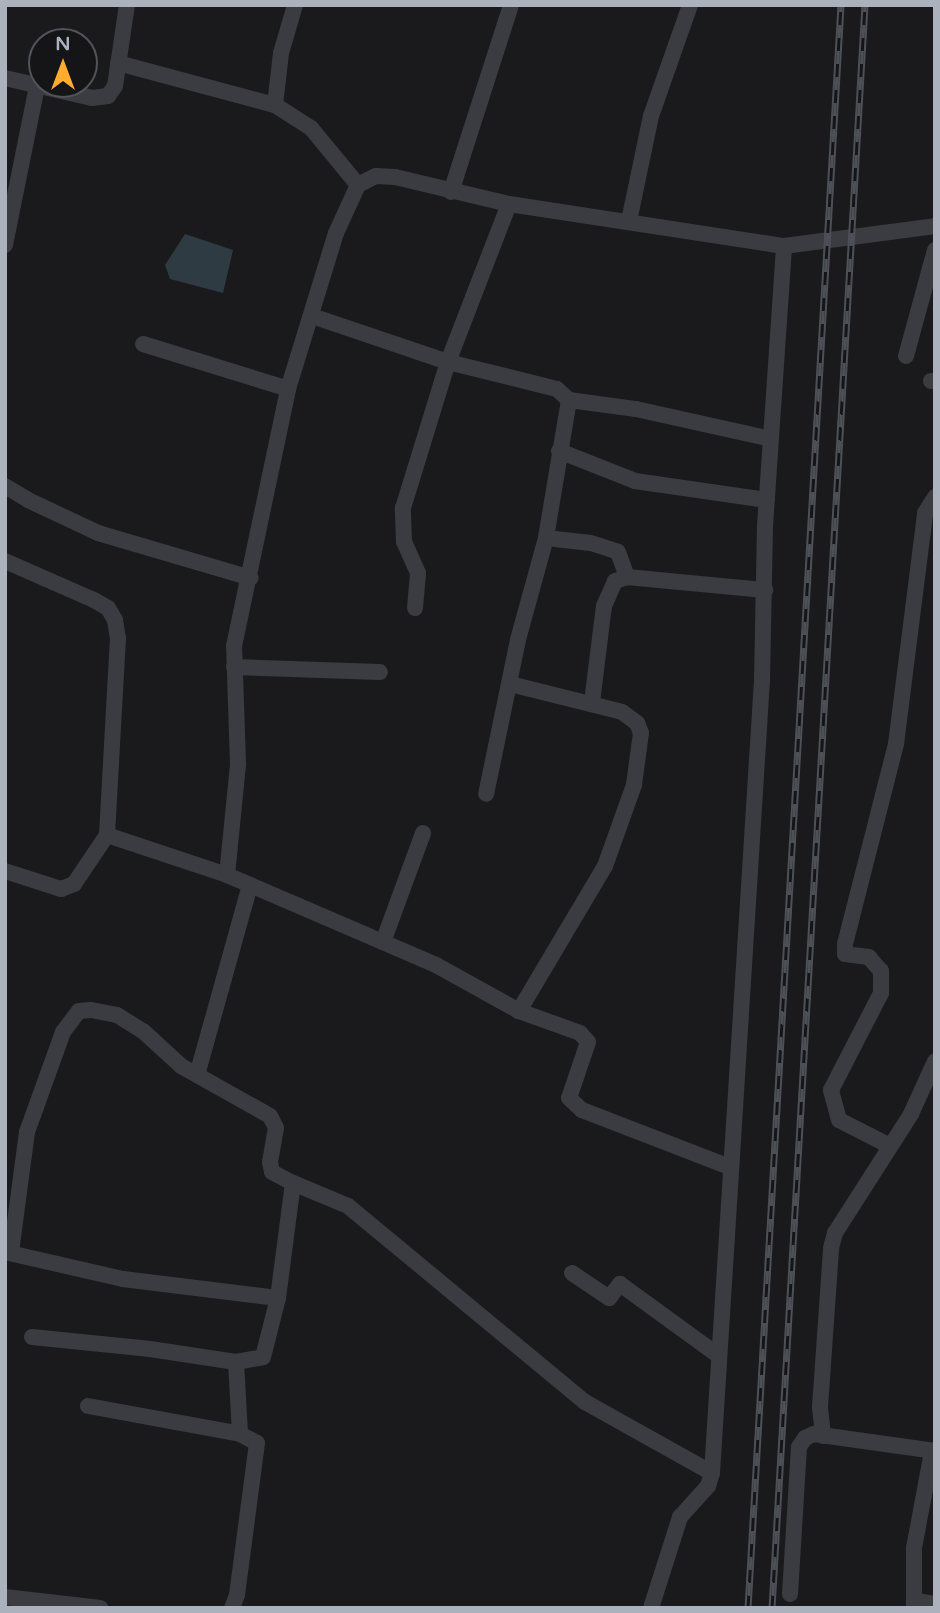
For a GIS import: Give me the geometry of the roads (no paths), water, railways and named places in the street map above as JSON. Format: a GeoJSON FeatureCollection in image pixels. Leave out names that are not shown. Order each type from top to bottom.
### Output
{"type":"FeatureCollection","features":[{"type":"Feature","properties":{"kind":"street"},"geometry":{"type":"LineString","coordinates":[[98,98],[108,96],[115,86],[127,5]]}},
{"type":"Feature","properties":{"kind":"street"},"geometry":{"type":"LineString","coordinates":[[275,105],[281,53],[295,5]]}},
{"type":"Feature","properties":{"kind":"street"},"geometry":{"type":"LineString","coordinates":[[451,192],[511,5]]}},
{"type":"Feature","properties":{"kind":"street"},"geometry":{"type":"LineString","coordinates":[[629,221],[652,117],[690,5]]}},
{"type":"Feature","properties":{"kind":"street"},"geometry":{"type":"LineString","coordinates":[[118,63],[275,105],[311,128],[358,185]]}},
{"type":"Feature","properties":{"kind":"street"},"geometry":{"type":"LineString","coordinates":[[5,78],[28,84]]}},
{"type":"Feature","properties":{"kind":"street"},"geometry":{"type":"LineString","coordinates":[[5,245],[35,98]]}},
{"type":"Feature","properties":{"kind":"street"},"geometry":{"type":"LineString","coordinates":[[227,875],[238,764],[234,646],[251,578],[288,389],[336,233],[358,185],[384,176],[509,204],[784,246],[935,226]]}},
{"type":"Feature","properties":{"kind":"street"},"geometry":{"type":"LineString","coordinates":[[415,608],[418,573],[404,542],[403,508],[448,362],[509,204]]}},
{"type":"Feature","properties":{"kind":"street"},"geometry":{"type":"LineString","coordinates":[[650,1608],[680,1517],[708,1486],[712,1473],[762,681],[767,500],[784,246]]}},
{"type":"Feature","properties":{"kind":"street"},"geometry":{"type":"LineString","coordinates":[[906,356],[935,250]]}},
{"type":"Feature","properties":{"kind":"street"},"geometry":{"type":"LineString","coordinates":[[312,316],[448,362],[557,389],[569,400],[636,409],[771,439]]}},
{"type":"Feature","properties":{"kind":"street"},"geometry":{"type":"LineString","coordinates":[[143,344],[288,389]]}},
{"type":"Feature","properties":{"kind":"street"},"geometry":{"type":"LineString","coordinates":[[486,794],[518,640],[546,538],[569,400]]}},
{"type":"Feature","properties":{"kind":"street"},"geometry":{"type":"LineString","coordinates":[[559,451],[635,481],[767,500]]}},
{"type":"Feature","properties":{"kind":"street"},"geometry":{"type":"LineString","coordinates":[[5,486],[27,500],[99,533],[251,578]]}},
{"type":"Feature","properties":{"kind":"street"},"geometry":{"type":"LineString","coordinates":[[890,1146],[839,1120],[831,1090],[881,993],[881,971],[869,957],[845,954],[845,944],[896,744],[925,513],[935,497]]}},
{"type":"Feature","properties":{"kind":"street"},"geometry":{"type":"LineString","coordinates":[[546,538],[591,543],[618,552],[627,577]]}},
{"type":"Feature","properties":{"kind":"street"},"geometry":{"type":"LineString","coordinates":[[5,561],[108,608],[115,620],[118,638],[107,835],[74,884],[61,889],[5,870]]}},
{"type":"Feature","properties":{"kind":"street"},"geometry":{"type":"LineString","coordinates":[[592,702],[604,606],[615,581],[627,577],[765,590]]}},
{"type":"Feature","properties":{"kind":"street"},"geometry":{"type":"LineString","coordinates":[[234,667],[380,672]]}},
{"type":"Feature","properties":{"kind":"street"},"geometry":{"type":"LineString","coordinates":[[510,684],[592,702],[622,712],[637,723],[641,733],[634,785],[605,866],[519,1011]]}},
{"type":"Feature","properties":{"kind":"street"},"geometry":{"type":"LineString","coordinates":[[383,942],[423,832]]}},
{"type":"Feature","properties":{"kind":"street"},"geometry":{"type":"LineString","coordinates":[[107,835],[227,875],[436,965],[519,1011],[580,1033],[588,1042],[569,1098],[582,1110],[730,1167]]}},
{"type":"Feature","properties":{"kind":"street"},"geometry":{"type":"LineString","coordinates":[[197,1075],[250,885]]}},
{"type":"Feature","properties":{"kind":"street"},"geometry":{"type":"LineString","coordinates":[[278,1298],[123,1279],[8,1252],[27,1132],[63,1032],[72,1016],[79,1011],[91,1010],[117,1015],[143,1031],[181,1066],[270,1116],[276,1128],[270,1162],[272,1172],[348,1206],[585,1402],[712,1473]]}},
{"type":"Feature","properties":{"kind":"street"},"geometry":{"type":"LineString","coordinates":[[823,1436],[820,1407],[831,1248],[835,1233],[911,1114],[935,1061]]}},
{"type":"Feature","properties":{"kind":"street"},"geometry":{"type":"LineString","coordinates":[[32,1337],[150,1349],[236,1362],[263,1357],[278,1298],[293,1183]]}},
{"type":"Feature","properties":{"kind":"street"},"geometry":{"type":"LineString","coordinates":[[572,1273],[609,1298],[620,1284],[719,1356]]}},
{"type":"Feature","properties":{"kind":"street"},"geometry":{"type":"LineString","coordinates":[[236,1362],[240,1434]]}},
{"type":"Feature","properties":{"kind":"street"},"geometry":{"type":"LineString","coordinates":[[88,1406],[240,1434],[257,1443],[239,1581],[232,1608]]}},
{"type":"Feature","properties":{"kind":"street"},"geometry":{"type":"LineString","coordinates":[[790,1594],[799,1447],[805,1438],[814,1434],[933,1451],[914,1548],[914,1604],[935,1604]]}},
{"type":"Feature","properties":{"kind":"street"},"geometry":{"type":"LineString","coordinates":[[5,1597],[100,1608]]}},
{"type":"Feature","properties":{"kind":"railway"},"geometry":{"type":"LineString","coordinates":[[748,1608],[841,5]]}},
{"type":"Feature","properties":{"kind":"railway"},"geometry":{"type":"LineString","coordinates":[[772,1608],[865,5]]}}]}
